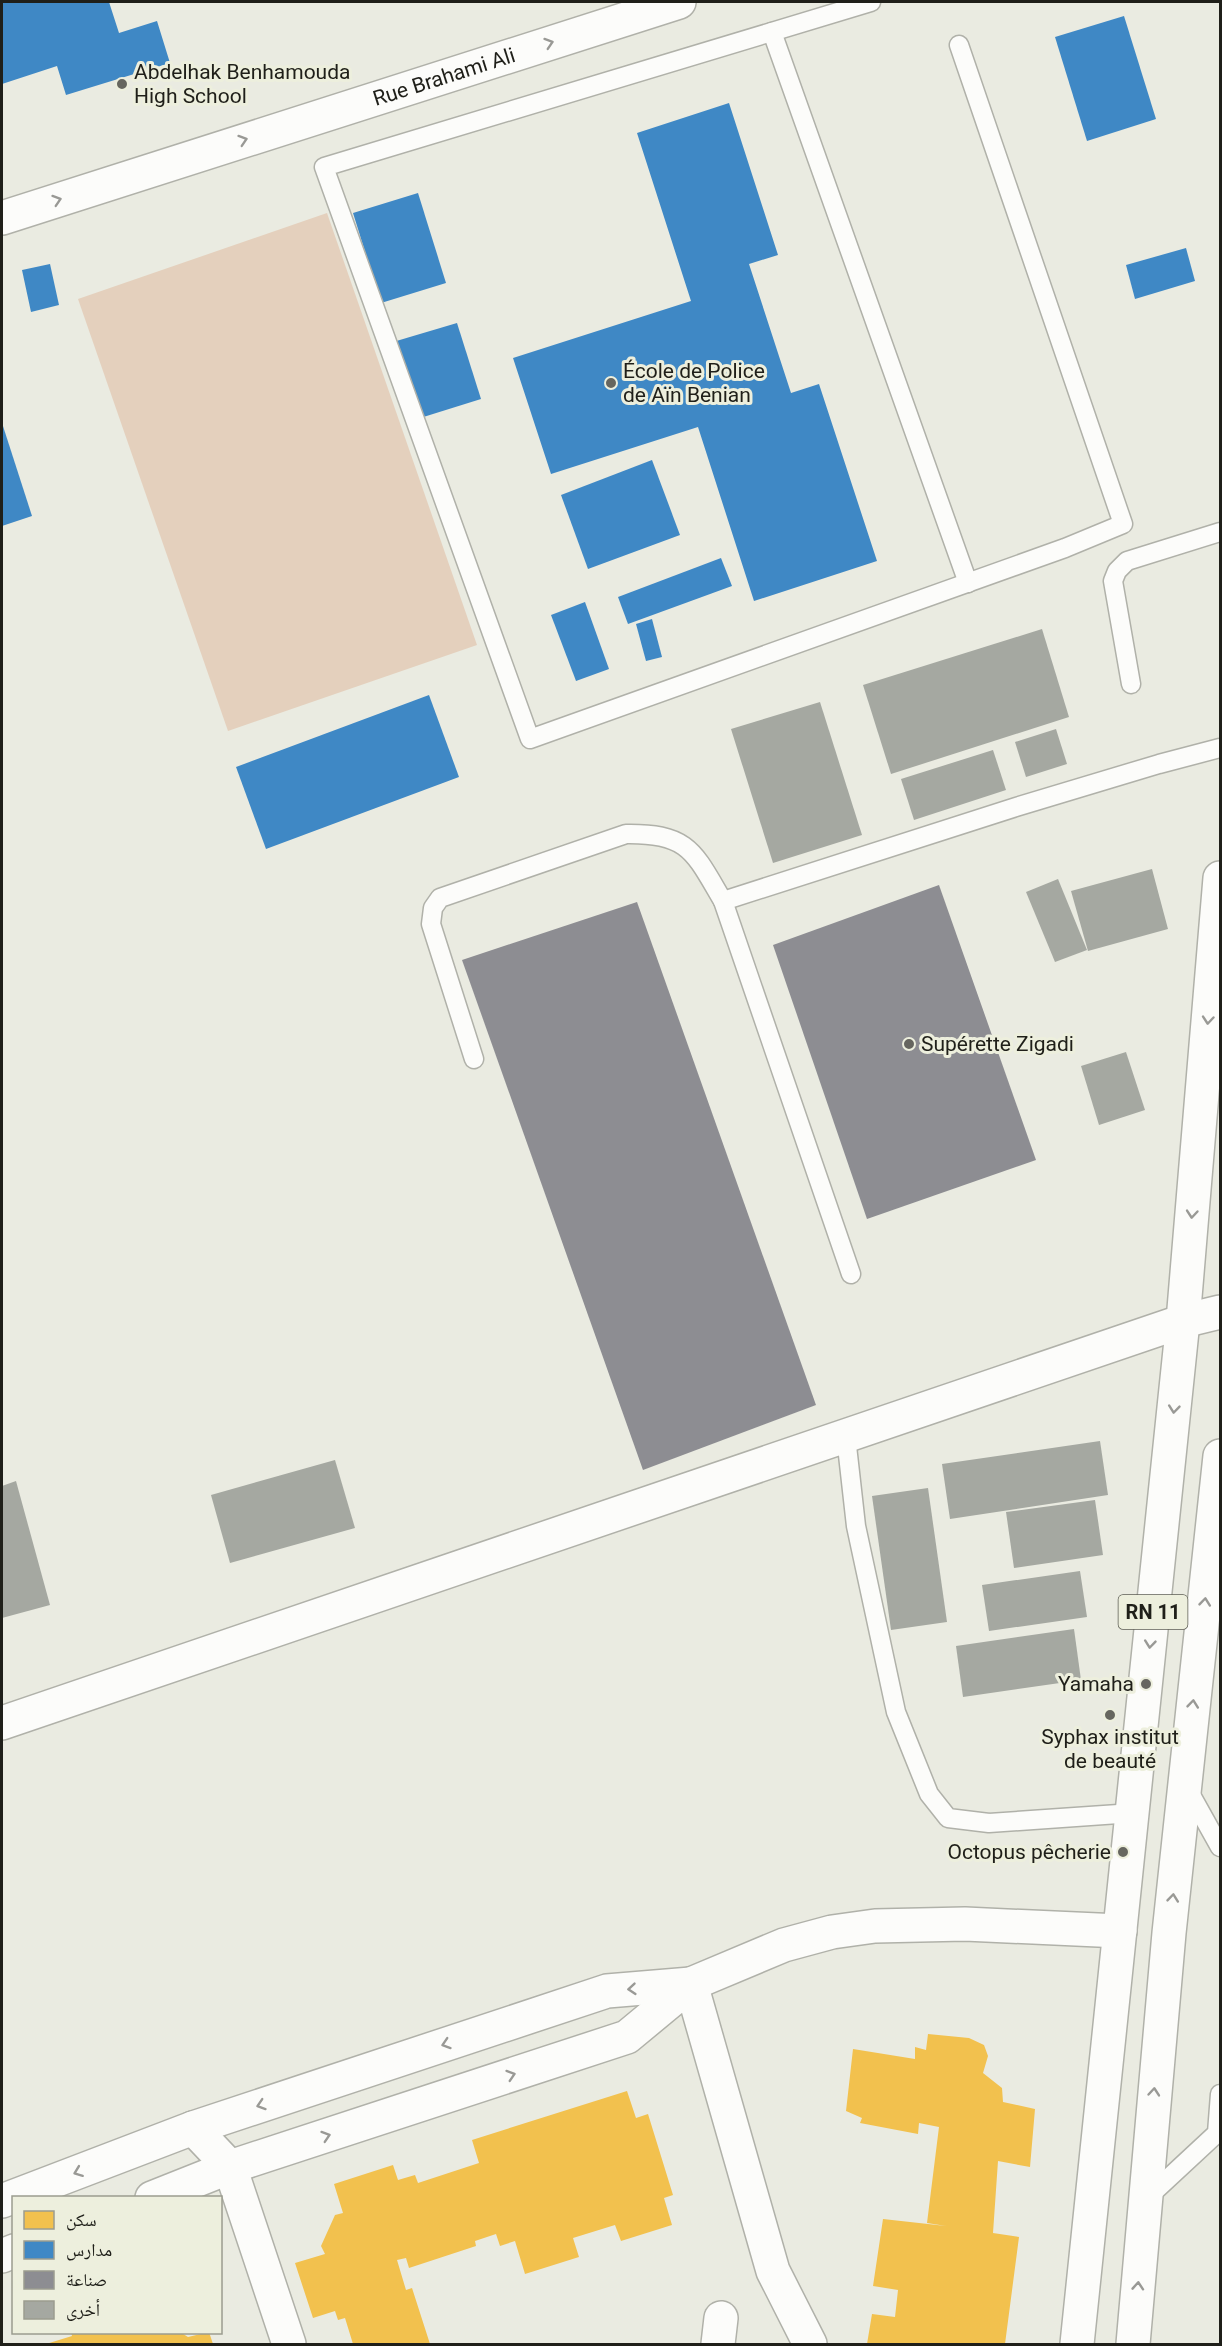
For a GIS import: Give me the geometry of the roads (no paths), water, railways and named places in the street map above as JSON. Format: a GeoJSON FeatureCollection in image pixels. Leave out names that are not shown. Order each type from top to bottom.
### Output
{"type":"FeatureCollection","features":[{"type":"Feature","properties":{"kind":"street","name":"Rue Brahami Ali"},"geometry":{"type":"LineString","coordinates":[[2,218],[680,2]]}},
{"type":"Feature","properties":{"kind":"street","name":"RN 11"},"geometry":{"type":"LineString","coordinates":[[1077,2344],[1183,1321],[1221,878]]}},
{"type":"Feature","properties":{"kind":"street"},"geometry":{"type":"LineString","coordinates":[[2,1723],[1183,1321],[1221,1312]]}},
{"type":"Feature","properties":{"kind":"street","name":"RN 11"},"geometry":{"type":"LineString","coordinates":[[1133,2344],[1144,2200],[1185,1784],[1221,1455]]}},
{"type":"Feature","properties":{"kind":"street"},"geometry":{"type":"LineString","coordinates":[[157,2196],[230,2167],[627,2037],[691,1984],[784,1945],[854,1929],[965,1924],[1120,1931]]}},
{"type":"Feature","properties":{"kind":"street"},"geometry":{"type":"LineString","coordinates":[[15,2196],[193,2128],[607,1991],[691,1984]]}},
{"type":"Feature","properties":{"kind":"street"},"geometry":{"type":"LineString","coordinates":[[691,1984],[773,2271],[810,2344]]}},
{"type":"Feature","properties":{"kind":"street"},"geometry":{"type":"LineString","coordinates":[[193,2128],[230,2167],[289,2344]]}},
{"type":"Feature","properties":{"kind":"lane"},"geometry":{"type":"LineString","coordinates":[[871,2],[324,167],[530,739],[968,583],[1123,524],[959,45]]}},
{"type":"Feature","properties":{"kind":"lane"},"geometry":{"type":"LineString","coordinates":[[772,32],[968,583]]}},
{"type":"Feature","properties":{"kind":"lane"},"geometry":{"type":"LineString","coordinates":[[1131,684],[1113,581],[1117,571],[1127,561],[1221,532]]}},
{"type":"Feature","properties":{"kind":"lane"},"geometry":{"type":"LineString","coordinates":[[723,901],[1027,804],[1159,764],[1221,748]]}},
{"type":"Feature","properties":{"kind":"lane"},"geometry":{"type":"LineString","coordinates":[[474,1059],[431,924],[433,908],[440,898],[626,834],[647,833],[678,842],[694,852],[723,901],[851,1274]]}},
{"type":"Feature","properties":{"kind":"lane"},"geometry":{"type":"LineString","coordinates":[[846,1437],[856,1526],[896,1712],[929,1794],[948,1818],[989,1823],[1133,1813]]}},
{"type":"Feature","properties":{"kind":"lane"},"geometry":{"type":"LineString","coordinates":[[1185,1784],[1221,1847]]}},
{"type":"Feature","properties":{"kind":"lane"},"geometry":{"type":"LineString","coordinates":[[1144,2200],[1217,2133],[1221,2094]]}},
{"type":"Feature","properties":{"kind":"place","name":"Abdelhak Benhamouda High School"},"geometry":{"type":"Point","coordinates":[122,84]}},
{"type":"Feature","properties":{"kind":"place","name":"École de Police de Aïn Benian"},"geometry":{"type":"Point","coordinates":[611,383]}},
{"type":"Feature","properties":{"kind":"place","name":"Supérette Zigadi"},"geometry":{"type":"Point","coordinates":[909,1044]}},
{"type":"Feature","properties":{"kind":"place","name":"Yamaha"},"geometry":{"type":"Point","coordinates":[1146,1684]}},
{"type":"Feature","properties":{"kind":"place","name":"Syphax institut de beauté"},"geometry":{"type":"Point","coordinates":[1110,1715]}},
{"type":"Feature","properties":{"kind":"place","name":"Octopus pêcherie"},"geometry":{"type":"Point","coordinates":[1123,1852]}}]}
